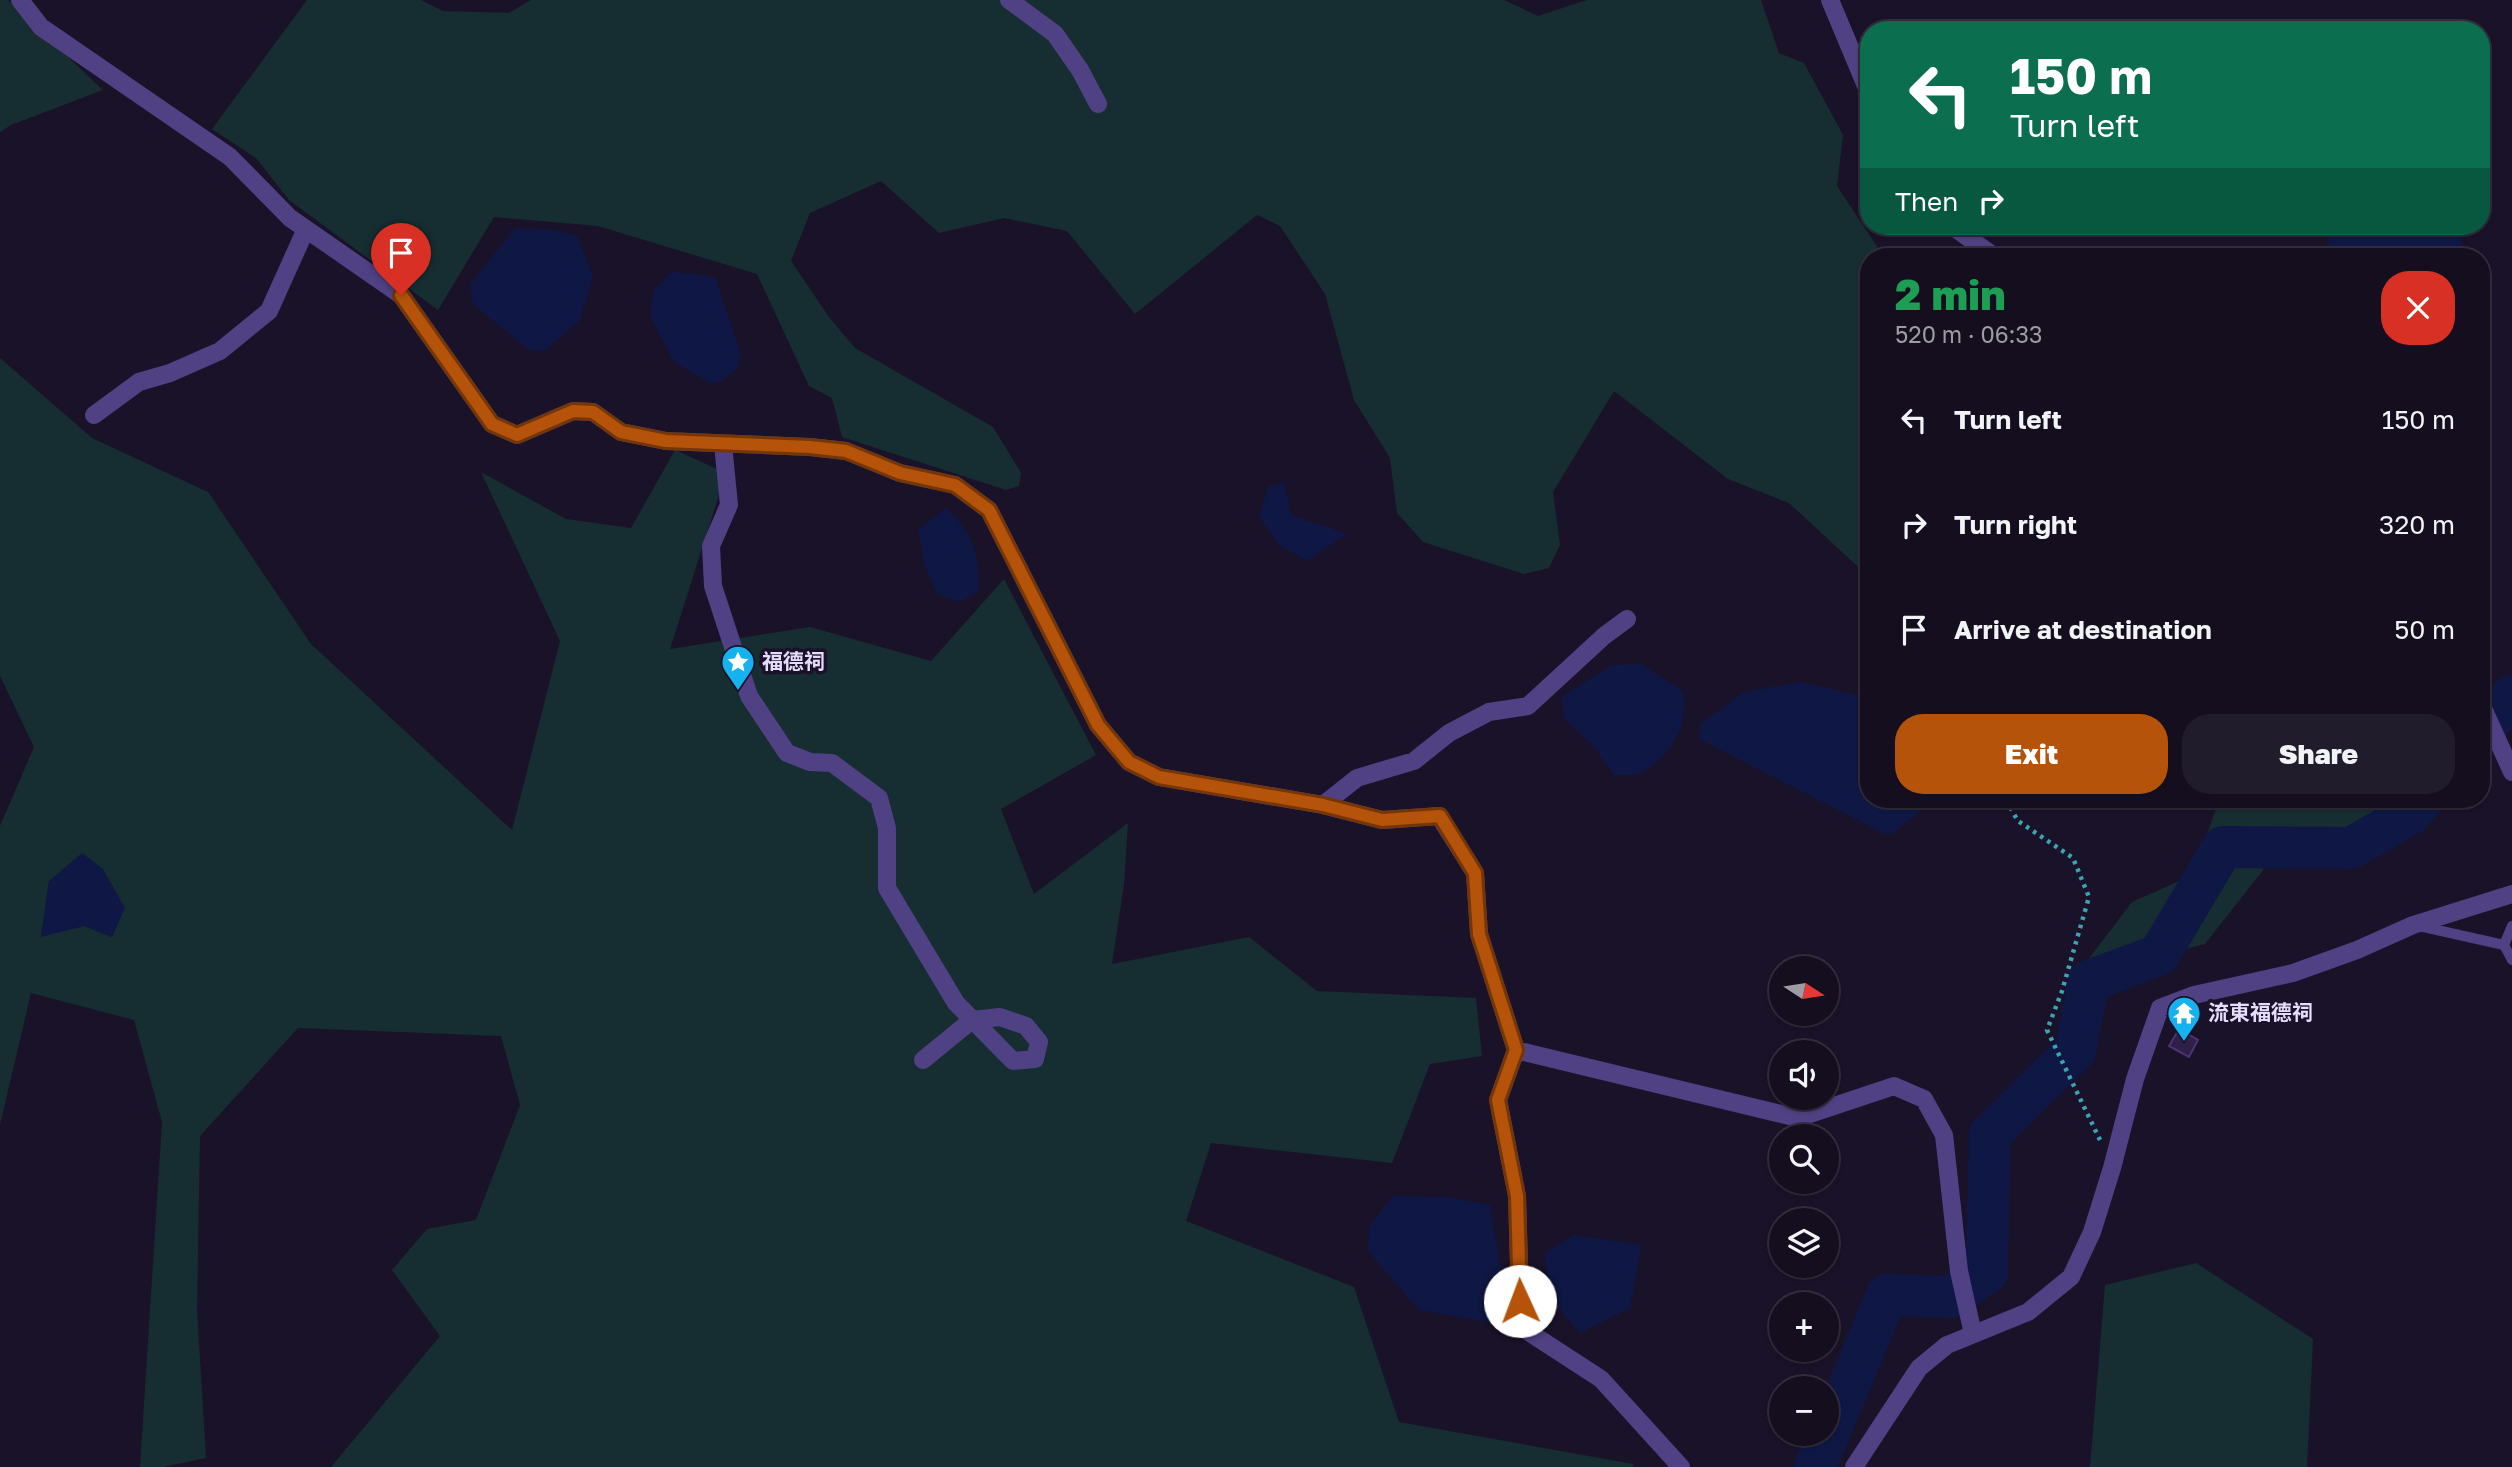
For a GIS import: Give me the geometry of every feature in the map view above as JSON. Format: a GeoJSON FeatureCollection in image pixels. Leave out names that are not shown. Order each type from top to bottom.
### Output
{"type":"FeatureCollection","features":[{"type":"Feature","properties":{"kind":"street"},"geometry":{"type":"LineString","coordinates":[[20,0],[41,27],[230,157],[305,231],[401,295],[492,424],[517,435],[573,411],[593,412],[621,432],[666,441],[846,451],[900,473],[955,485],[989,510],[1098,725],[1129,762],[1159,777],[1323,805],[1382,820],[1440,816],[1475,873],[1479,934],[1516,1050],[1498,1100],[1517,1196],[1521,1327],[1601,1380],[1681,1467]]}},
{"type":"Feature","properties":{"kind":"street"},"geometry":{"type":"LineString","coordinates":[[1009,0],[1055,34],[1080,70],[1098,104]]}},
{"type":"Feature","properties":{"kind":"street"},"geometry":{"type":"LineString","coordinates":[[1830,0],[1860,72]]}},
{"type":"Feature","properties":{"kind":"street"},"geometry":{"type":"LineString","coordinates":[[94,415],[139,382],[170,373],[220,351],[269,311],[305,231]]}},
{"type":"Feature","properties":{"kind":"street"},"geometry":{"type":"LineString","coordinates":[[1964,235],[1983,248]]}},
{"type":"Feature","properties":{"kind":"street"},"geometry":{"type":"LineString","coordinates":[[723,444],[729,505],[711,546],[713,586],[749,696],[787,753],[810,762],[832,763],[879,797],[887,828],[887,888],[956,1003],[972,1020],[923,1060]]}},
{"type":"Feature","properties":{"kind":"street"},"geometry":{"type":"LineString","coordinates":[[1323,805],[1357,778],[1414,761],[1449,733],[1489,712],[1528,706],[1604,636],[1627,619]]}},
{"type":"Feature","properties":{"kind":"street"},"geometry":{"type":"LineString","coordinates":[[2490,724],[2512,772]]}},
{"type":"Feature","properties":{"kind":"street"},"geometry":{"type":"LineString","coordinates":[[1854,1467],[1919,1368],[1947,1345],[2028,1312],[2071,1278],[2092,1232],[2135,1079],[2160,1008],[2194,995],[2292,973],[2357,950],[2413,925],[2512,894]]}},
{"type":"Feature","properties":{"kind":"street"},"geometry":{"type":"LineString","coordinates":[[1516,1050],[1798,1118],[1894,1086],[1924,1099],[1944,1135],[1959,1271],[1973,1334]]}},
{"type":"Feature","properties":{"kind":"lane"},"geometry":{"type":"LineString","coordinates":[[2413,925],[2504,945],[2512,960]]}},
{"type":"Feature","properties":{"kind":"lane"},"geometry":{"type":"LineString","coordinates":[[2504,945],[2512,926]]}},
{"type":"Feature","properties":{"kind":"path"},"geometry":{"type":"LineString","coordinates":[[2011,808],[2018,821],[2073,858],[2090,897],[2062,991],[2047,1030],[2086,1111]]}},
{"type":"Feature","properties":{"kind":"green space"},"geometry":{"type":"Polygon","coordinates":[[[0,0],[8,0],[103,90],[11,125],[0,132],[0,0]]]}},
{"type":"Feature","properties":{"kind":"green space"},"geometry":{"type":"Polygon","coordinates":[[[307,0],[421,0],[443,11],[509,13],[531,0],[1504,0],[1538,16],[1587,0],[1761,0],[1779,53],[1804,63],[1843,135],[1837,186],[1860,221],[1860,235],[1869,235],[1878,248],[1860,248],[1860,569],[1789,503],[1728,479],[1614,391],[1553,492],[1560,545],[1549,568],[1524,574],[1423,542],[1397,513],[1390,458],[1354,400],[1325,294],[1280,226],[1257,215],[1135,314],[1067,231],[1004,218],[939,233],[881,181],[810,213],[791,261],[829,317],[855,348],[993,427],[1021,473],[1019,486],[1006,490],[842,437],[832,398],[809,386],[757,274],[598,226],[494,217],[438,310],[289,200],[256,158],[212,129],[307,0]]]}},
{"type":"Feature","properties":{"kind":"green space"},"geometry":{"type":"Polygon","coordinates":[[[0,358],[92,438],[208,492],[311,644],[512,830],[560,641],[481,472],[566,519],[631,528],[675,450],[726,473],[670,649],[810,627],[931,661],[1004,579],[1096,755],[1001,809],[1034,894],[1128,823],[1124,884],[1112,964],[1249,937],[1317,991],[1476,998],[1482,1056],[1430,1064],[1392,1163],[1211,1143],[1186,1221],[1354,1287],[1399,1422],[1633,1464],[1633,1467],[331,1467],[440,1336],[392,1270],[427,1229],[476,1220],[520,1105],[501,1036],[298,1028],[200,1136],[197,1310],[206,1458],[163,1467],[140,1467],[162,1122],[134,1020],[31,993],[0,1125],[0,826],[34,747],[0,676],[0,358]],[[49,881],[41,936],[84,926],[112,937],[49,881]]]}},
{"type":"Feature","properties":{"kind":"green space"},"geometry":{"type":"Polygon","coordinates":[[[2216,808],[2412,808],[2363,856],[2286,841],[2205,944],[2097,970],[2090,957],[2132,902],[2193,875],[2216,808]]]}},
{"type":"Feature","properties":{"kind":"green space"},"geometry":{"type":"Polygon","coordinates":[[[2196,1263],[2313,1339],[2307,1467],[2090,1467],[2105,1285],[2196,1263]]]}},
{"type":"Feature","properties":{"kind":"shaded area"},"geometry":{"type":"Polygon","coordinates":[[[515,228],[550,229],[577,236],[593,276],[580,320],[545,351],[529,350],[473,304],[470,284],[515,228]]]}},
{"type":"Feature","properties":{"kind":"shaded area"},"geometry":{"type":"Polygon","coordinates":[[[2330,235],[2458,235],[2466,248],[2328,248],[2330,235]]]}},
{"type":"Feature","properties":{"kind":"shaded area"},"geometry":{"type":"Polygon","coordinates":[[[672,272],[712,276],[716,280],[741,354],[739,366],[723,381],[710,383],[674,362],[650,316],[653,291],[672,272]]]}},
{"type":"Feature","properties":{"kind":"shaded area"},"geometry":{"type":"Polygon","coordinates":[[[1284,482],[1291,515],[1347,534],[1307,561],[1278,544],[1259,516],[1269,486],[1284,482]]]}},
{"type":"Feature","properties":{"kind":"shaded area"},"geometry":{"type":"Polygon","coordinates":[[[946,508],[969,536],[978,566],[979,591],[960,602],[937,594],[924,564],[918,530],[946,508]]]}},
{"type":"Feature","properties":{"kind":"shaded area"},"geometry":{"type":"Polygon","coordinates":[[[1641,664],[1683,691],[1684,715],[1676,738],[1652,766],[1638,774],[1614,775],[1595,748],[1564,718],[1561,697],[1612,665],[1641,664]]]}},
{"type":"Feature","properties":{"kind":"shaded area"},"geometry":{"type":"Polygon","coordinates":[[[1801,682],[1860,696],[1860,808],[1924,808],[1892,834],[1883,833],[1699,739],[1700,724],[1744,692],[1801,682]]]}},
{"type":"Feature","properties":{"kind":"shaded area"},"geometry":{"type":"Polygon","coordinates":[[[82,853],[103,869],[125,908],[112,937],[84,926],[41,937],[49,881],[82,853]]]}},
{"type":"Feature","properties":{"kind":"shaded area"},"geometry":{"type":"Polygon","coordinates":[[[1393,1196],[1448,1197],[1490,1205],[1511,1326],[1419,1310],[1368,1251],[1369,1226],[1393,1196]]]}},
{"type":"Feature","properties":{"kind":"shaded area"},"geometry":{"type":"Polygon","coordinates":[[[1574,1235],[1642,1245],[1630,1308],[1580,1333],[1551,1299],[1544,1253],[1574,1235]]]}},
{"type":"Feature","properties":{"kind":"building","name":"流東福德祠"},"geometry":{"type":"Polygon","coordinates":[[[2179,1029],[2198,1040],[2189,1057],[2169,1046],[2179,1029]]]}},
{"type":"Feature","properties":{"kind":"waterway"},"geometry":{"type":"LineString","coordinates":[[2490,722],[2512,696]]}},
{"type":"Feature","properties":{"kind":"waterway"},"geometry":{"type":"LineString","coordinates":[[1815,1467],[1887,1295],[1950,1297],[1987,1273],[1990,1134],[2075,1051],[2089,981],[2159,955],[2223,847],[2351,848],[2410,814],[2415,808]]}},
{"type":"Feature","properties":{"kind":"place","name":"福德祠"},"geometry":{"type":"Point","coordinates":[738,692]}},
{"type":"Feature","properties":{"kind":"place","name":"流東福德祠"},"geometry":{"type":"Point","coordinates":[2184,1043]}},
{"type":"Feature","properties":{"kind":"route"},"geometry":{"type":"LineString","coordinates":[[401,295],[492,424],[517,435],[573,411],[593,412],[621,432],[666,441],[846,451],[900,473],[955,485],[989,510],[1098,725],[1129,762],[1159,777],[1323,805],[1382,820],[1440,816],[1475,873],[1479,934],[1516,1050],[1498,1100],[1517,1196],[1520,1301]]}}]}
